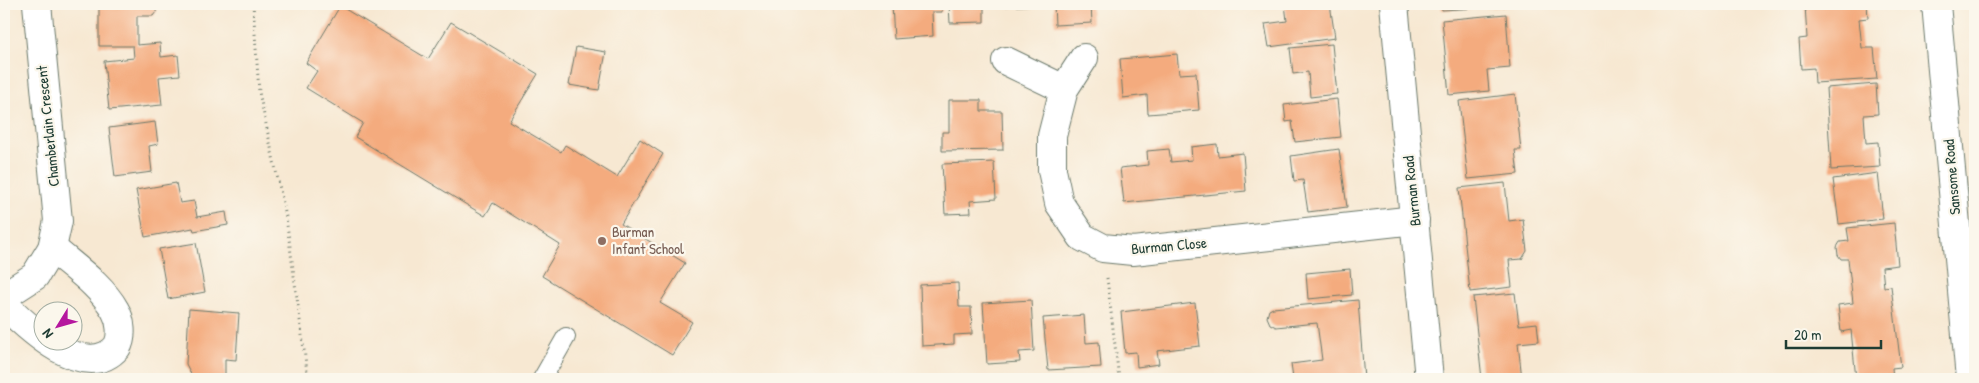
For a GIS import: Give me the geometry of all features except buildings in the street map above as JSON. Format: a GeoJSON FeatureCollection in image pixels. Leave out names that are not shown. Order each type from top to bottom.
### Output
{"type":"FeatureCollection","features":[{"type":"Feature","properties":{"kind":"street","name":"Chamberlain Crescent"},"geometry":{"type":"LineString","coordinates":[[4,296],[35,276],[52,248],[58,221],[37,4]]}},
{"type":"Feature","properties":{"kind":"street","name":"Burman Road"},"geometry":{"type":"LineString","coordinates":[[1394,4],[1429,379]]}},
{"type":"Feature","properties":{"kind":"street","name":"Sansome Road"},"geometry":{"type":"LineString","coordinates":[[1936,4],[1970,379]]}},
{"type":"Feature","properties":{"kind":"street","name":"Burman Close"},"geometry":{"type":"LineString","coordinates":[[1084,58],[1064,90],[1052,136],[1052,170],[1060,203],[1082,237],[1103,248],[1133,251],[1415,220]]}},
{"type":"Feature","properties":{"kind":"street"},"geometry":{"type":"LineString","coordinates":[[1006,61],[1064,90]]}},
{"type":"Feature","properties":{"kind":"street"},"geometry":{"type":"LineString","coordinates":[[4,304],[40,340],[72,362],[93,364],[110,358],[119,343],[120,324],[115,310],[100,291],[52,248]]}},
{"type":"Feature","properties":{"kind":"lane"},"geometry":{"type":"LineString","coordinates":[[542,379],[566,337]]}},
{"type":"Feature","properties":{"kind":"path"},"geometry":{"type":"LineString","coordinates":[[253,4],[259,92],[286,217],[308,379]]}},
{"type":"Feature","properties":{"kind":"path"},"geometry":{"type":"LineString","coordinates":[[1103,248],[1118,379]]}},
{"type":"Feature","properties":{"kind":"place","name":"Burman Infant School"},"geometry":{"type":"Point","coordinates":[602,241]}}]}
